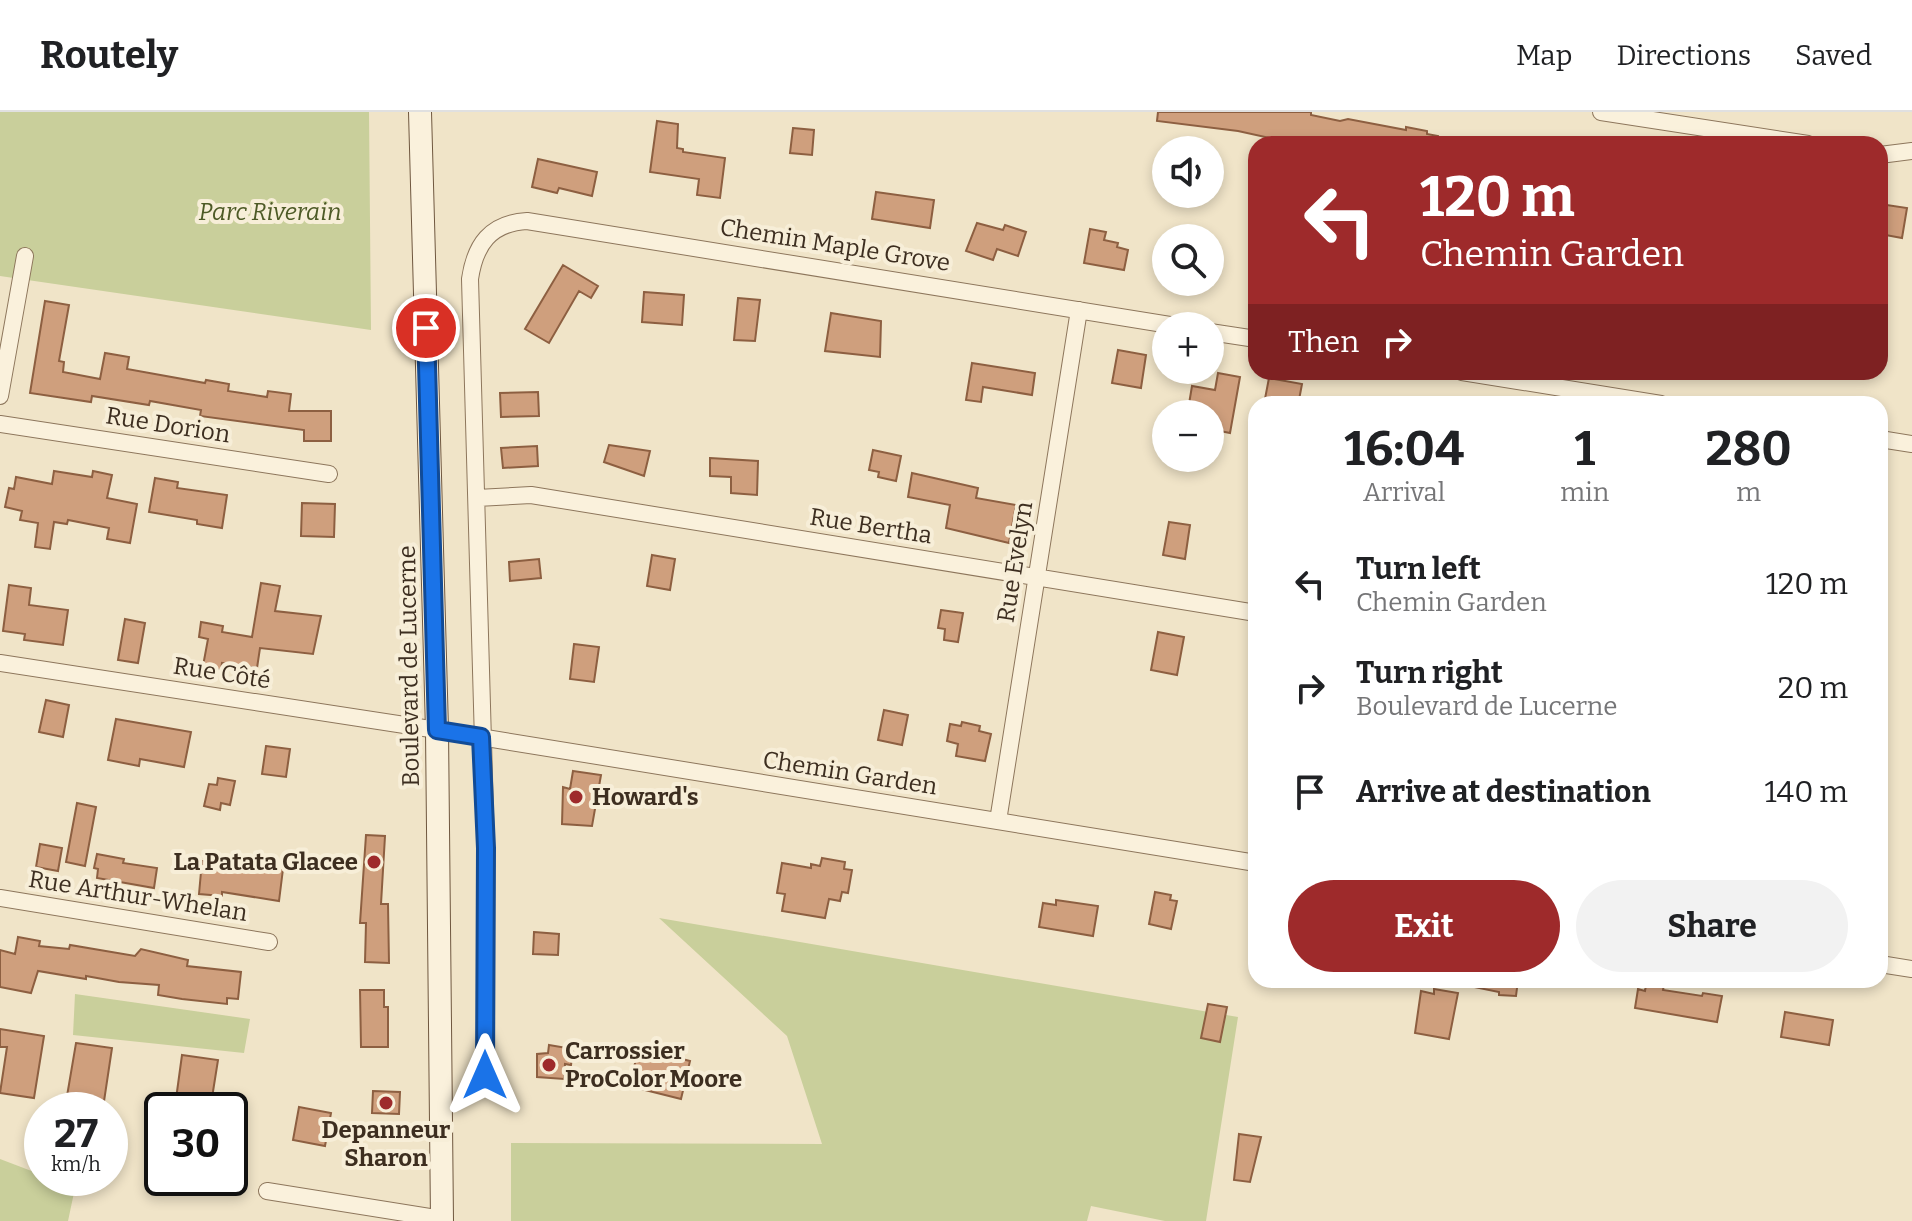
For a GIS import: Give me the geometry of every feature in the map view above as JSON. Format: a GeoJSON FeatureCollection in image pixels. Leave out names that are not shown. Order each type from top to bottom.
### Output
{"type":"FeatureCollection","features":[{"type":"Feature","properties":{"kind":"main road","name":"Boulevard de Lucerne"},"geometry":{"type":"LineString","coordinates":[[420,112],[437,730],[442,1220]]}},
{"type":"Feature","properties":{"kind":"street"},"geometry":{"type":"LineString","coordinates":[[1601,112],[1756,136]]}},
{"type":"Feature","properties":{"kind":"street"},"geometry":{"type":"LineString","coordinates":[[1888,155],[1903,155],[1912,151]]}},
{"type":"Feature","properties":{"kind":"street","name":"Chemin Maple Grove"},"geometry":{"type":"LineString","coordinates":[[477,498],[470,279],[473,260],[488,234],[512,222],[527,221],[1152,322]]}},
{"type":"Feature","properties":{"kind":"street"},"geometry":{"type":"LineString","coordinates":[[0,396],[25,256]]}},
{"type":"Feature","properties":{"kind":"street","name":"Rue Evelyn"},"geometry":{"type":"LineString","coordinates":[[998,821],[1079,310]]}},
{"type":"Feature","properties":{"kind":"street"},"geometry":{"type":"LineString","coordinates":[[1224,334],[1248,338]]}},
{"type":"Feature","properties":{"kind":"street"},"geometry":{"type":"LineString","coordinates":[[1512,380],[1611,396]]}},
{"type":"Feature","properties":{"kind":"street","name":"Rue Dorion"},"geometry":{"type":"LineString","coordinates":[[0,424],[329,474]]}},
{"type":"Feature","properties":{"kind":"street"},"geometry":{"type":"LineString","coordinates":[[1888,440],[1912,444]]}},
{"type":"Feature","properties":{"kind":"street","name":"Rue Bertha"},"geometry":{"type":"LineString","coordinates":[[477,498],[531,495],[1248,612]]}},
{"type":"Feature","properties":{"kind":"street"},"geometry":{"type":"LineString","coordinates":[[477,498],[486,848],[485,1075]]}},
{"type":"Feature","properties":{"kind":"street","name":"Rue Côté"},"geometry":{"type":"LineString","coordinates":[[0,663],[437,730]]}},
{"type":"Feature","properties":{"kind":"street","name":"Chemin Garden"},"geometry":{"type":"LineString","coordinates":[[437,730],[1248,862]]}},
{"type":"Feature","properties":{"kind":"street","name":"Rue Arthur-Whelan"},"geometry":{"type":"LineString","coordinates":[[0,898],[269,942]]}},
{"type":"Feature","properties":{"kind":"street"},"geometry":{"type":"LineString","coordinates":[[1888,965],[1912,969]]}},
{"type":"Feature","properties":{"kind":"street"},"geometry":{"type":"LineString","coordinates":[[267,1191],[442,1220]]}},
{"type":"Feature","properties":{"kind":"green space","name":"Parc Riverain"},"geometry":{"type":"Polygon","coordinates":[[[0,112],[369,112],[371,330],[0,276],[0,112]]]}},
{"type":"Feature","properties":{"kind":"green space"},"geometry":{"type":"Polygon","coordinates":[[[659,918],[1238,1017],[1206,1221],[1165,1221],[1091,1206],[1087,1221],[511,1221],[511,1143],[822,1144],[787,1036],[659,918]]]}},
{"type":"Feature","properties":{"kind":"green space"},"geometry":{"type":"Polygon","coordinates":[[[75,994],[250,1019],[244,1053],[73,1035],[75,994]]]}},
{"type":"Feature","properties":{"kind":"green space"},"geometry":{"type":"Polygon","coordinates":[[[0,1159],[24,1168],[24,1196],[73,1196],[68,1221],[0,1221],[0,1159]]]}},
{"type":"Feature","properties":{"kind":"building"},"geometry":{"type":"Polygon","coordinates":[[[1158,112],[1311,112],[1311,115],[1340,121],[1348,119],[1406,130],[1406,127],[1438,136],[1261,136],[1157,121],[1158,112]]]}},
{"type":"Feature","properties":{"kind":"building"},"geometry":{"type":"Polygon","coordinates":[[[657,121],[678,124],[677,148],[683,149],[683,152],[725,158],[720,198],[697,195],[699,179],[650,172],[657,121]]]}},
{"type":"Feature","properties":{"kind":"building"},"geometry":{"type":"Polygon","coordinates":[[[793,128],[814,130],[812,155],[790,153],[793,128]]]}},
{"type":"Feature","properties":{"kind":"building"},"geometry":{"type":"Polygon","coordinates":[[[538,159],[597,172],[592,196],[559,188],[557,193],[532,187],[538,159]]]}},
{"type":"Feature","properties":{"kind":"building"},"geometry":{"type":"Polygon","coordinates":[[[876,192],[934,200],[930,228],[872,219],[876,192]]]}},
{"type":"Feature","properties":{"kind":"building"},"geometry":{"type":"Polygon","coordinates":[[[1888,205],[1907,208],[1902,238],[1888,235],[1888,205]]]}},
{"type":"Feature","properties":{"kind":"building"},"geometry":{"type":"Polygon","coordinates":[[[977,223],[1003,230],[1005,225],[1026,232],[1018,256],[997,249],[993,260],[966,251],[977,223]]]}},
{"type":"Feature","properties":{"kind":"building"},"geometry":{"type":"Polygon","coordinates":[[[1090,229],[1106,232],[1104,240],[1118,243],[1117,247],[1128,250],[1124,270],[1084,263],[1090,229]]]}},
{"type":"Feature","properties":{"kind":"building"},"geometry":{"type":"Polygon","coordinates":[[[563,265],[598,286],[591,298],[579,291],[549,343],[525,329],[563,265]]]}},
{"type":"Feature","properties":{"kind":"building"},"geometry":{"type":"Polygon","coordinates":[[[644,292],[684,295],[682,325],[642,322],[644,292]]]}},
{"type":"Feature","properties":{"kind":"building"},"geometry":{"type":"Polygon","coordinates":[[[738,298],[760,300],[755,341],[734,340],[738,298]]]}},
{"type":"Feature","properties":{"kind":"building"},"geometry":{"type":"Polygon","coordinates":[[[45,301],[69,305],[59,361],[64,362],[63,372],[100,379],[105,353],[129,357],[127,369],[205,383],[206,380],[229,384],[228,391],[267,397],[268,391],[291,394],[289,411],[331,411],[331,441],[304,441],[304,430],[200,416],[201,410],[150,401],[149,405],[92,396],[91,402],[30,393],[45,301]]]}},
{"type":"Feature","properties":{"kind":"building"},"geometry":{"type":"Polygon","coordinates":[[[831,313],[881,321],[880,357],[825,351],[831,313]]]}},
{"type":"Feature","properties":{"kind":"building"},"geometry":{"type":"Polygon","coordinates":[[[1118,350],[1146,355],[1141,388],[1112,383],[1118,350]]]}},
{"type":"Feature","properties":{"kind":"building"},"geometry":{"type":"Polygon","coordinates":[[[972,363],[1035,373],[1032,395],[983,387],[981,402],[966,400],[972,363]]]}},
{"type":"Feature","properties":{"kind":"building"},"geometry":{"type":"Polygon","coordinates":[[[1224,374],[1240,377],[1230,433],[1224,432],[1224,400],[1190,400],[1192,386],[1215,390],[1216,384],[1224,384],[1224,374]]]}},
{"type":"Feature","properties":{"kind":"building"},"geometry":{"type":"Polygon","coordinates":[[[1269,380],[1302,384],[1300,396],[1266,396],[1269,380]]]}},
{"type":"Feature","properties":{"kind":"building"},"geometry":{"type":"Polygon","coordinates":[[[538,392],[539,416],[501,417],[500,393],[538,392]]]}},
{"type":"Feature","properties":{"kind":"building"},"geometry":{"type":"Polygon","coordinates":[[[609,445],[650,451],[644,476],[604,462],[609,445]]]}},
{"type":"Feature","properties":{"kind":"building"},"geometry":{"type":"Polygon","coordinates":[[[537,446],[538,466],[503,468],[501,448],[537,446]]]}},
{"type":"Feature","properties":{"kind":"building"},"geometry":{"type":"Polygon","coordinates":[[[873,450],[901,456],[896,481],[878,477],[879,472],[869,470],[873,450]]]}},
{"type":"Feature","properties":{"kind":"building"},"geometry":{"type":"Polygon","coordinates":[[[710,458],[758,461],[757,495],[731,493],[731,477],[710,476],[710,458]]]}},
{"type":"Feature","properties":{"kind":"building"},"geometry":{"type":"Polygon","coordinates":[[[54,471],[92,477],[93,471],[112,475],[107,498],[137,504],[130,543],[107,539],[109,528],[68,520],[67,524],[54,522],[50,549],[35,547],[38,523],[20,520],[22,511],[5,507],[9,488],[14,489],[16,477],[52,484],[54,471]]]}},
{"type":"Feature","properties":{"kind":"building"},"geometry":{"type":"Polygon","coordinates":[[[912,473],[978,488],[976,498],[1016,505],[1009,543],[946,528],[950,505],[908,497],[912,473]]]}},
{"type":"Feature","properties":{"kind":"building"},"geometry":{"type":"Polygon","coordinates":[[[155,478],[178,482],[177,488],[227,495],[222,528],[197,524],[197,520],[149,512],[155,478]]]}},
{"type":"Feature","properties":{"kind":"building"},"geometry":{"type":"Polygon","coordinates":[[[302,503],[335,504],[334,537],[301,536],[302,503]]]}},
{"type":"Feature","properties":{"kind":"building"},"geometry":{"type":"Polygon","coordinates":[[[1169,522],[1190,525],[1185,559],[1163,555],[1169,522]]]}},
{"type":"Feature","properties":{"kind":"building"},"geometry":{"type":"Polygon","coordinates":[[[652,555],[675,559],[670,590],[647,586],[652,555]]]}},
{"type":"Feature","properties":{"kind":"building"},"geometry":{"type":"Polygon","coordinates":[[[539,559],[541,578],[510,581],[509,562],[539,559]]]}},
{"type":"Feature","properties":{"kind":"building"},"geometry":{"type":"Polygon","coordinates":[[[261,583],[280,586],[275,611],[321,616],[313,654],[260,648],[257,668],[222,663],[221,670],[203,666],[208,639],[199,637],[201,622],[223,626],[222,632],[252,637],[261,583]]]}},
{"type":"Feature","properties":{"kind":"building"},"geometry":{"type":"Polygon","coordinates":[[[9,585],[31,588],[29,605],[68,610],[63,645],[24,640],[25,634],[3,631],[9,585]]]}},
{"type":"Feature","properties":{"kind":"building"},"geometry":{"type":"Polygon","coordinates":[[[941,610],[963,613],[958,642],[944,640],[945,629],[938,628],[941,610]]]}},
{"type":"Feature","properties":{"kind":"building"},"geometry":{"type":"Polygon","coordinates":[[[125,619],[145,623],[138,663],[118,660],[125,619]]]}},
{"type":"Feature","properties":{"kind":"building"},"geometry":{"type":"Polygon","coordinates":[[[1158,632],[1184,637],[1177,675],[1151,670],[1158,632]]]}},
{"type":"Feature","properties":{"kind":"building"},"geometry":{"type":"Polygon","coordinates":[[[574,644],[599,647],[594,682],[570,679],[574,644]]]}},
{"type":"Feature","properties":{"kind":"building"},"geometry":{"type":"Polygon","coordinates":[[[46,700],[69,705],[63,737],[39,732],[46,700]]]}},
{"type":"Feature","properties":{"kind":"building"},"geometry":{"type":"Polygon","coordinates":[[[884,710],[908,715],[902,745],[878,740],[884,710]]]}},
{"type":"Feature","properties":{"kind":"building"},"geometry":{"type":"Polygon","coordinates":[[[116,719],[191,732],[184,767],[140,759],[139,766],[108,760],[116,719]]]}},
{"type":"Feature","properties":{"kind":"building"},"geometry":{"type":"Polygon","coordinates":[[[962,722],[980,726],[979,731],[991,734],[985,761],[956,756],[958,744],[947,741],[950,724],[961,726],[962,722]]]}},
{"type":"Feature","properties":{"kind":"building"},"geometry":{"type":"Polygon","coordinates":[[[266,746],[290,749],[286,777],[262,774],[266,746]]]}},
{"type":"Feature","properties":{"kind":"building","name":"Howard's"},"geometry":{"type":"Polygon","coordinates":[[[573,771],[601,775],[592,826],[562,824],[563,787],[570,789],[573,771]]]}},
{"type":"Feature","properties":{"kind":"building"},"geometry":{"type":"Polygon","coordinates":[[[218,778],[235,781],[230,805],[221,803],[220,810],[204,806],[209,784],[217,785],[218,778]]]}},
{"type":"Feature","properties":{"kind":"building"},"geometry":{"type":"Polygon","coordinates":[[[77,803],[96,807],[85,866],[66,862],[77,803]]]}},
{"type":"Feature","properties":{"kind":"building"},"geometry":{"type":"Polygon","coordinates":[[[366,835],[385,836],[381,904],[388,904],[389,963],[365,962],[366,923],[360,923],[366,835]]]}},
{"type":"Feature","properties":{"kind":"building"},"geometry":{"type":"Polygon","coordinates":[[[40,844],[62,848],[58,871],[36,867],[40,844]]]}},
{"type":"Feature","properties":{"kind":"building"},"geometry":{"type":"Polygon","coordinates":[[[97,854],[124,859],[123,863],[157,868],[154,888],[97,878],[98,869],[94,868],[97,854]]]}},
{"type":"Feature","properties":{"kind":"building"},"geometry":{"type":"Polygon","coordinates":[[[822,858],[845,862],[844,869],[852,870],[848,893],[842,892],[840,901],[829,899],[825,918],[782,911],[785,894],[777,893],[782,863],[811,868],[811,864],[820,866],[822,858]]]}},
{"type":"Feature","properties":{"kind":"building"},"geometry":{"type":"Polygon","coordinates":[[[202,861],[283,869],[279,901],[222,892],[222,896],[199,894],[202,861]]]}},
{"type":"Feature","properties":{"kind":"building"},"geometry":{"type":"Polygon","coordinates":[[[1155,892],[1171,895],[1170,900],[1177,901],[1171,929],[1149,924],[1155,892]]]}},
{"type":"Feature","properties":{"kind":"building"},"geometry":{"type":"Polygon","coordinates":[[[1056,900],[1098,906],[1093,936],[1039,927],[1043,903],[1056,905],[1056,900]]]}},
{"type":"Feature","properties":{"kind":"building"},"geometry":{"type":"Polygon","coordinates":[[[534,932],[559,934],[558,955],[533,954],[534,932]]]}},
{"type":"Feature","properties":{"kind":"building"},"geometry":{"type":"Polygon","coordinates":[[[18,937],[40,941],[39,946],[69,949],[70,945],[135,956],[141,949],[188,960],[187,966],[241,972],[238,999],[227,998],[227,1004],[182,999],[158,995],[159,985],[86,976],[86,979],[38,971],[31,993],[0,987],[0,950],[15,954],[18,937]]]}},
{"type":"Feature","properties":{"kind":"building"},"geometry":{"type":"Polygon","coordinates":[[[1479,988],[1517,988],[1516,996],[1499,995],[1499,992],[1479,988]]]}},
{"type":"Feature","properties":{"kind":"building"},"geometry":{"type":"Polygon","coordinates":[[[1646,988],[1663,988],[1702,996],[1703,993],[1722,996],[1717,1022],[1635,1008],[1638,989],[1645,991],[1646,988]]]}},
{"type":"Feature","properties":{"kind":"building"},"geometry":{"type":"Polygon","coordinates":[[[1434,989],[1458,993],[1449,1039],[1415,1033],[1421,991],[1434,994],[1434,989]]]}},
{"type":"Feature","properties":{"kind":"building"},"geometry":{"type":"Polygon","coordinates":[[[360,990],[384,990],[384,1007],[388,1007],[388,1047],[361,1047],[360,990]]]}},
{"type":"Feature","properties":{"kind":"building"},"geometry":{"type":"Polygon","coordinates":[[[1208,1004],[1227,1007],[1220,1042],[1201,1038],[1208,1004]]]}},
{"type":"Feature","properties":{"kind":"building"},"geometry":{"type":"Polygon","coordinates":[[[1785,1012],[1833,1020],[1829,1045],[1781,1037],[1785,1012]]]}},
{"type":"Feature","properties":{"kind":"building"},"geometry":{"type":"Polygon","coordinates":[[[0,1029],[44,1036],[35,1092],[24,1092],[24,1097],[0,1093],[7,1047],[0,1047],[0,1029]]]}},
{"type":"Feature","properties":{"kind":"building"},"geometry":{"type":"Polygon","coordinates":[[[76,1043],[112,1048],[105,1092],[68,1092],[76,1043]]]}},
{"type":"Feature","properties":{"kind":"building","name":"Carrossier ProColor Moore"},"geometry":{"type":"Polygon","coordinates":[[[549,1045],[573,1049],[571,1065],[565,1064],[564,1079],[537,1077],[537,1054],[548,1053],[549,1045]]]}},
{"type":"Feature","properties":{"kind":"building"},"geometry":{"type":"Polygon","coordinates":[[[639,1048],[690,1061],[681,1099],[629,1086],[639,1048]]]}},
{"type":"Feature","properties":{"kind":"building"},"geometry":{"type":"Polygon","coordinates":[[[182,1055],[218,1060],[213,1092],[177,1092],[182,1055]]]}},
{"type":"Feature","properties":{"kind":"building","name":"Depanneur Sharon"},"geometry":{"type":"Polygon","coordinates":[[[373,1091],[400,1092],[399,1114],[372,1113],[373,1091]]]}},
{"type":"Feature","properties":{"kind":"building"},"geometry":{"type":"Polygon","coordinates":[[[299,1107],[331,1113],[325,1146],[293,1140],[299,1107]]]}},
{"type":"Feature","properties":{"kind":"building"},"geometry":{"type":"Polygon","coordinates":[[[1239,1134],[1261,1137],[1250,1182],[1234,1180],[1239,1134]]]}},
{"type":"Feature","properties":{"kind":"place","name":"Howard's"},"geometry":{"type":"Point","coordinates":[576,797]}},
{"type":"Feature","properties":{"kind":"place","name":"La Patata Glacee"},"geometry":{"type":"Point","coordinates":[374,862]}},
{"type":"Feature","properties":{"kind":"place","name":"Carrossier ProColor Moore"},"geometry":{"type":"Point","coordinates":[549,1065]}},
{"type":"Feature","properties":{"kind":"place","name":"Depanneur Sharon"},"geometry":{"type":"Point","coordinates":[386,1103]}},
{"type":"Feature","properties":{"kind":"route"},"geometry":{"type":"LineString","coordinates":[[426,328],[437,730],[481,737],[486,848],[485,1075]]}}]}
